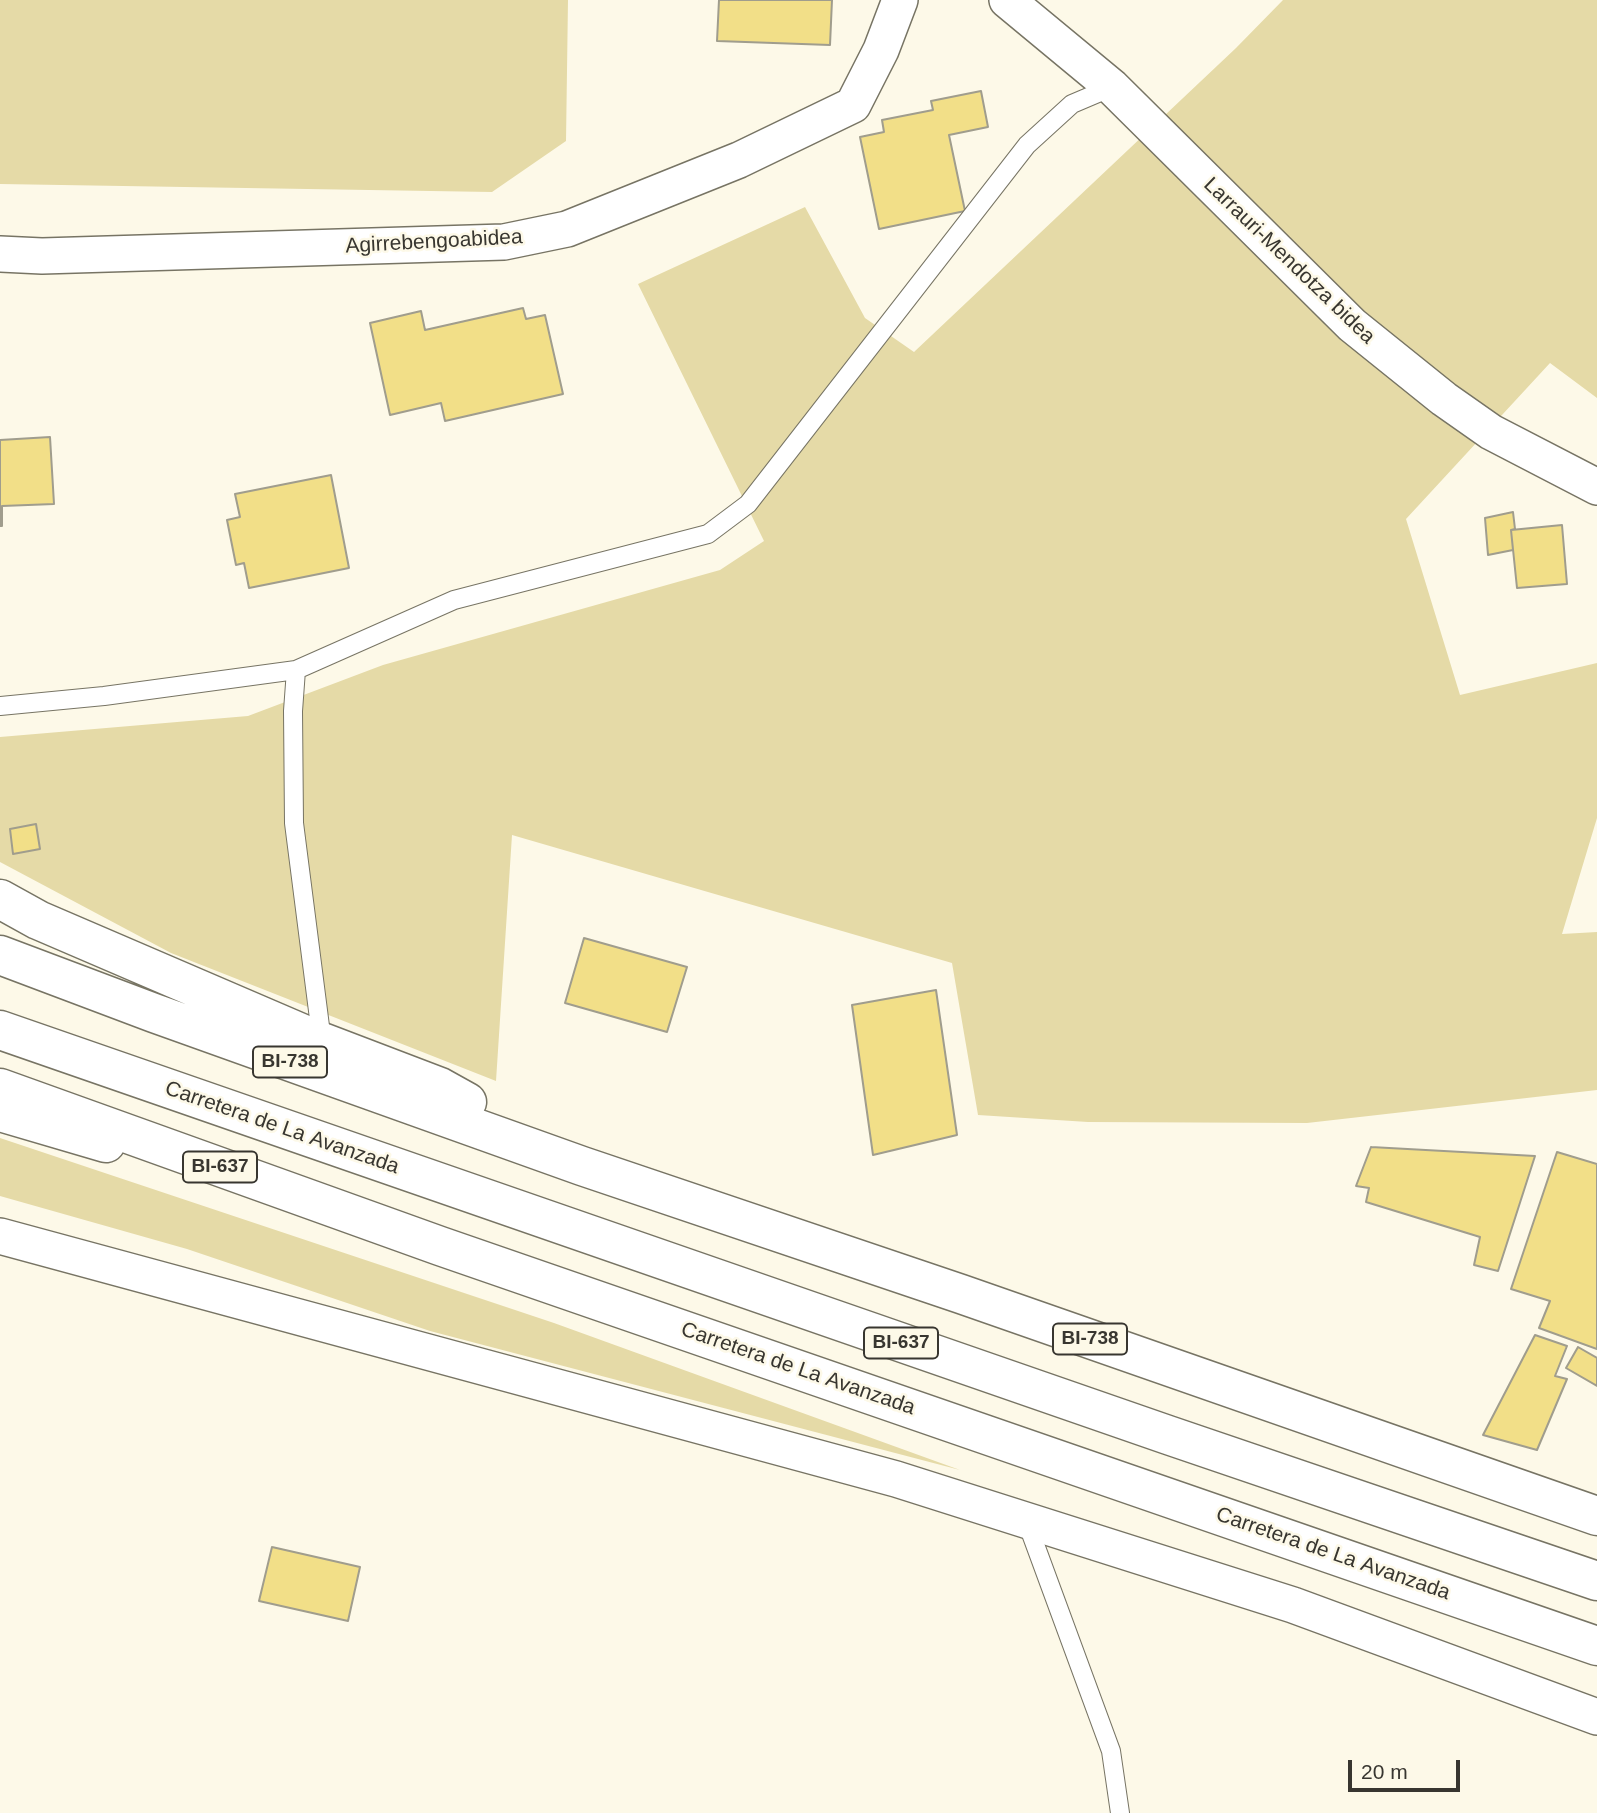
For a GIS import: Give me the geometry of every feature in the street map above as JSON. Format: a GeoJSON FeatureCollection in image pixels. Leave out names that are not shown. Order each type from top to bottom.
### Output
{"type":"FeatureCollection","features":[{"type":"Feature","properties":{"kind":"main road"},"geometry":{"type":"LineString","coordinates":[[0,899],[38,920],[322,1042],[440,1087],[582,1166]]}},
{"type":"Feature","properties":{"kind":"main road","name":"BI-738"},"geometry":{"type":"LineString","coordinates":[[0,955],[582,1166],[961,1294],[1597,1516]]}},
{"type":"Feature","properties":{"kind":"main road"},"geometry":{"type":"LineString","coordinates":[[0,1003],[206,1101]]}},
{"type":"Feature","properties":{"kind":"main road","name":"Carretera de La Avanzada"},"geometry":{"type":"LineString","coordinates":[[0,1030],[1080,1405],[1597,1581]]}},
{"type":"Feature","properties":{"kind":"main road","name":"Carretera de La Avanzada"},"geometry":{"type":"LineString","coordinates":[[0,1088],[440,1246],[1597,1646]]}},
{"type":"Feature","properties":{"kind":"main road"},"geometry":{"type":"LineString","coordinates":[[0,1112],[440,1246]]}},
{"type":"Feature","properties":{"kind":"street","name":"Agirrebengoabidea"},"geometry":{"type":"LineString","coordinates":[[0,254],[69,256],[504,242],[567,229],[739,160],[853,105],[881,50],[900,0]]}},
{"type":"Feature","properties":{"kind":"street","name":"Larrauri-Mendotza bidea"},"geometry":{"type":"LineString","coordinates":[[1007,0],[1037,11],[1352,325],[1491,432],[1597,487]]}},
{"type":"Feature","properties":{"kind":"street"},"geometry":{"type":"LineString","coordinates":[[0,1236],[896,1479],[1293,1605],[1597,1717]]}},
{"type":"Feature","properties":{"kind":"lane"},"geometry":{"type":"LineString","coordinates":[[0,706],[296,670],[454,600],[708,534],[748,503],[1027,145],[1072,104],[1112,87]]}},
{"type":"Feature","properties":{"kind":"lane"},"geometry":{"type":"LineString","coordinates":[[296,670],[293,711],[294,823],[322,1042]]}},
{"type":"Feature","properties":{"kind":"lane"},"geometry":{"type":"LineString","coordinates":[[1026,1520],[1111,1751],[1120,1813]]}},
{"type":"Feature","properties":{"kind":"shaded area"},"geometry":{"type":"Polygon","coordinates":[[[0,0],[568,0],[566,141],[492,192],[0,184],[0,0]]]}},
{"type":"Feature","properties":{"kind":"shaded area"},"geometry":{"type":"Polygon","coordinates":[[[1283,0],[1597,0],[1597,398],[1550,363],[1406,519],[1460,695],[1597,663],[1597,818],[1562,934],[1597,932],[1597,1090],[1307,1123],[1088,1122],[978,1115],[952,963],[512,835],[496,1081],[171,953],[0,862],[0,737],[248,716],[383,665],[720,570],[764,541],[638,284],[805,207],[865,318],[914,352],[1236,48],[1283,0]]]}},
{"type":"Feature","properties":{"kind":"shaded area"},"geometry":{"type":"Polygon","coordinates":[[[0,1138],[554,1323],[960,1470],[430,1331],[187,1249],[0,1196],[0,1138]]]}},
{"type":"Feature","properties":{"kind":"building"},"geometry":{"type":"Polygon","coordinates":[[[719,0],[832,0],[830,45],[717,41],[719,0]]]}},
{"type":"Feature","properties":{"kind":"building"},"geometry":{"type":"Polygon","coordinates":[[[981,91],[988,127],[949,135],[965,211],[879,229],[860,137],[884,132],[882,120],[933,110],[931,101],[981,91]]]}},
{"type":"Feature","properties":{"kind":"building"},"geometry":{"type":"Polygon","coordinates":[[[523,308],[526,319],[545,315],[563,394],[445,421],[441,403],[390,415],[370,323],[421,311],[425,330],[523,308]]]}},
{"type":"Feature","properties":{"kind":"building"},"geometry":{"type":"Polygon","coordinates":[[[50,437],[54,504],[2,506],[0,526],[0,440],[50,437]]]}},
{"type":"Feature","properties":{"kind":"building"},"geometry":{"type":"Polygon","coordinates":[[[331,475],[349,568],[249,588],[244,563],[236,565],[227,520],[240,517],[235,494],[331,475]]]}},
{"type":"Feature","properties":{"kind":"building"},"geometry":{"type":"Polygon","coordinates":[[[1513,512],[1513,550],[1488,555],[1485,518],[1513,512]]]}},
{"type":"Feature","properties":{"kind":"building"},"geometry":{"type":"Polygon","coordinates":[[[1562,525],[1567,584],[1517,588],[1511,530],[1562,525]]]}},
{"type":"Feature","properties":{"kind":"building"},"geometry":{"type":"Polygon","coordinates":[[[36,824],[40,849],[13,854],[10,829],[36,824]]]}},
{"type":"Feature","properties":{"kind":"building"},"geometry":{"type":"Polygon","coordinates":[[[584,938],[687,967],[667,1032],[565,1003],[584,938]]]}},
{"type":"Feature","properties":{"kind":"building"},"geometry":{"type":"Polygon","coordinates":[[[936,990],[957,1135],[873,1155],[852,1005],[936,990]]]}},
{"type":"Feature","properties":{"kind":"building"},"geometry":{"type":"Polygon","coordinates":[[[1371,1147],[1535,1156],[1498,1271],[1474,1265],[1480,1237],[1366,1202],[1369,1188],[1356,1186],[1371,1147]]]}},
{"type":"Feature","properties":{"kind":"building"},"geometry":{"type":"Polygon","coordinates":[[[1557,1152],[1597,1164],[1597,1349],[1539,1328],[1550,1301],[1511,1289],[1557,1152]]]}},
{"type":"Feature","properties":{"kind":"building"},"geometry":{"type":"Polygon","coordinates":[[[1535,1335],[1567,1346],[1555,1376],[1567,1379],[1537,1450],[1483,1435],[1535,1335]]]}},
{"type":"Feature","properties":{"kind":"building"},"geometry":{"type":"Polygon","coordinates":[[[1578,1347],[1597,1358],[1597,1386],[1566,1368],[1578,1347]]]}},
{"type":"Feature","properties":{"kind":"building"},"geometry":{"type":"Polygon","coordinates":[[[272,1547],[360,1567],[348,1621],[259,1601],[272,1547]]]}}]}
